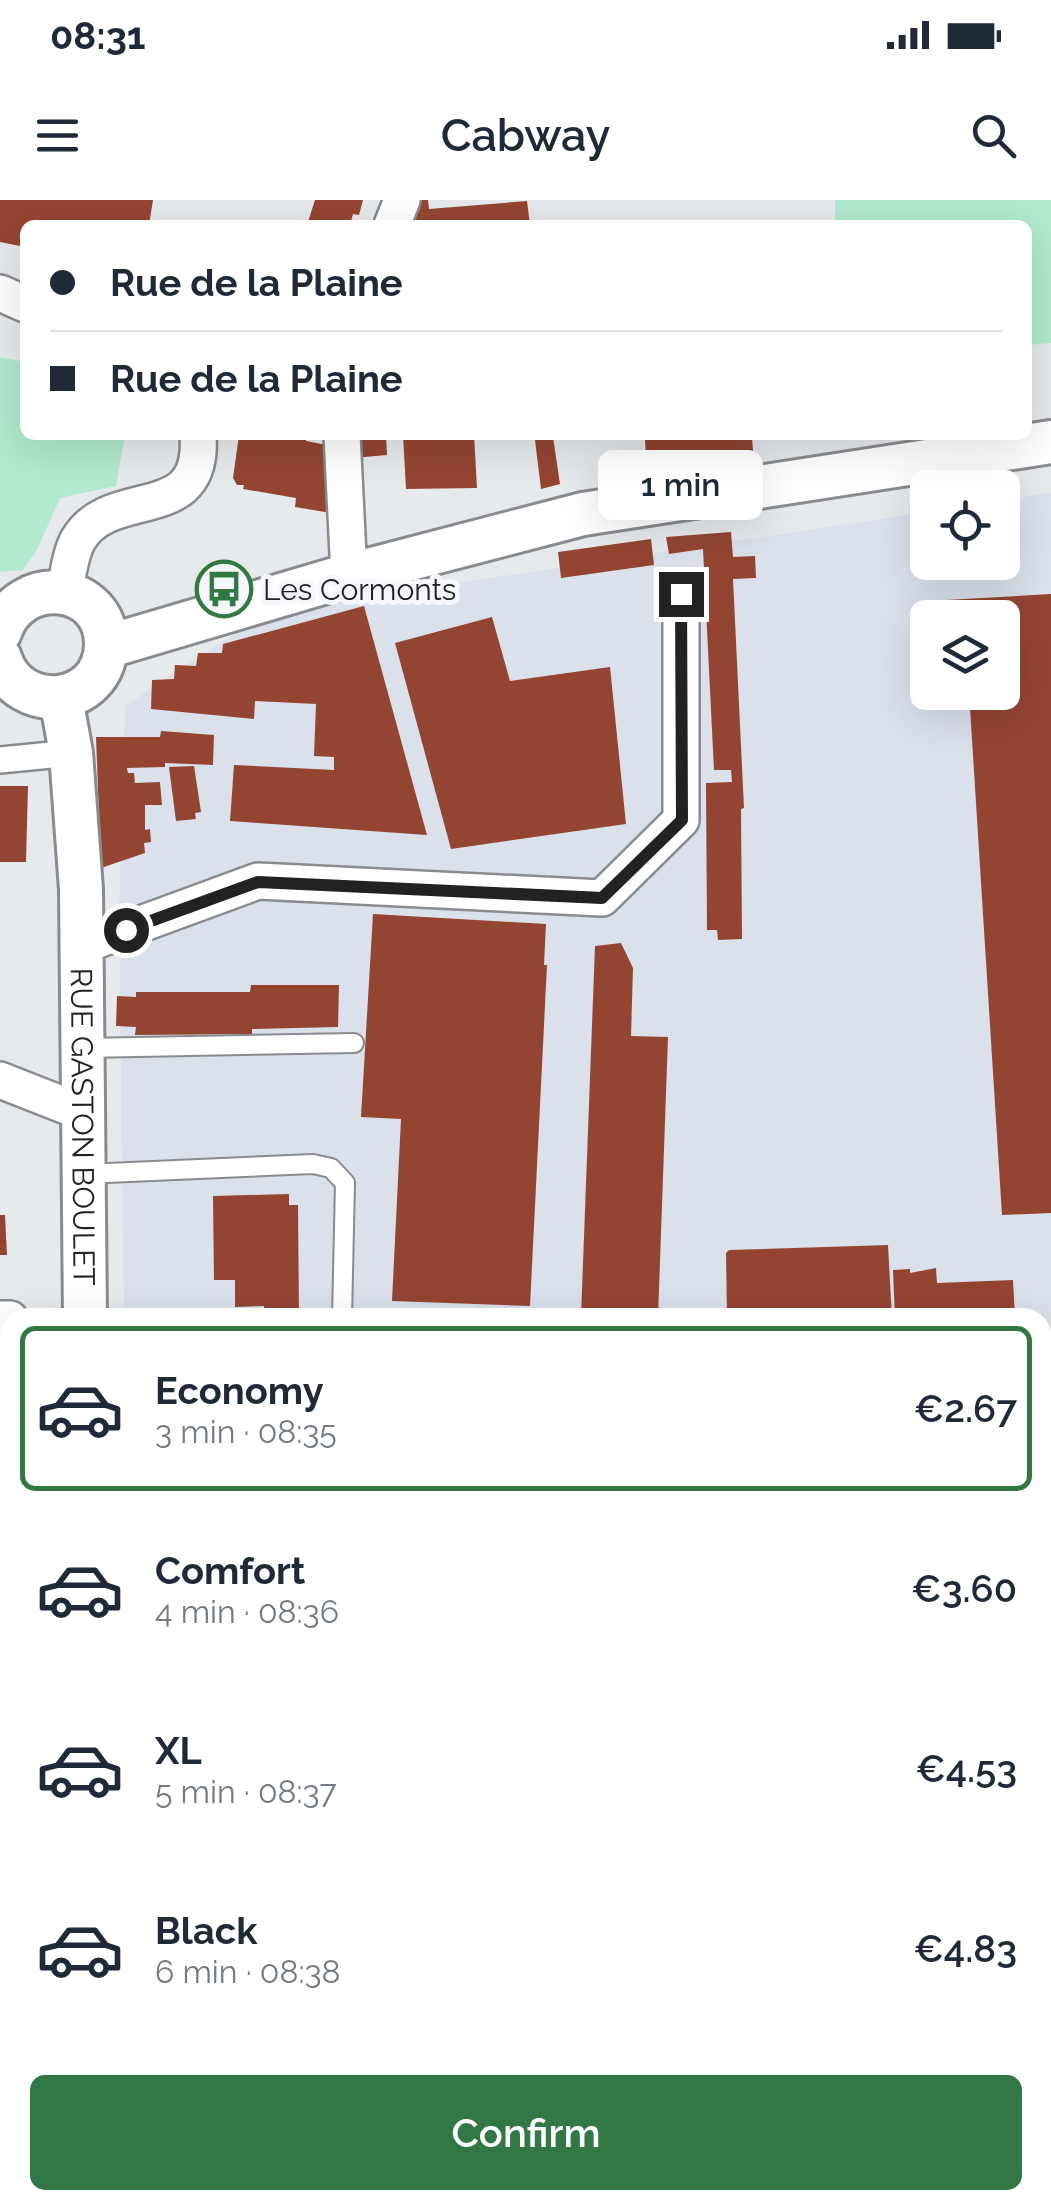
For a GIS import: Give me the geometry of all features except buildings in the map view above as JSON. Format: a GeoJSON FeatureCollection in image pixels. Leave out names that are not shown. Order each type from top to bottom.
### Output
{"type":"FeatureCollection","features":[{"type":"Feature","properties":{"kind":"street"},"geometry":{"type":"LineString","coordinates":[[64,593],[78,540],[102,515],[164,500],[188,483],[200,455],[198,440]]}},
{"type":"Feature","properties":{"kind":"street"},"geometry":{"type":"LineString","coordinates":[[342,440],[350,575]]}},
{"type":"Feature","properties":{"kind":"street"},"geometry":{"type":"LineString","coordinates":[[106,647],[350,575],[583,514],[1051,442]]}},
{"type":"Feature","properties":{"kind":"street"},"geometry":{"type":"LineString","coordinates":[[43,592],[64,593],[92,608],[102,626],[106,647],[101,667],[89,684],[61,698],[40,698],[21,689],[7,674],[1,634],[23,600],[43,592]]}},
{"type":"Feature","properties":{"kind":"street"},"geometry":{"type":"LineString","coordinates":[[81,951],[92,942],[258,882],[602,898],[682,820],[681,594]]}},
{"type":"Feature","properties":{"kind":"street","name":"RUE GASTON BOULET"},"geometry":{"type":"LineString","coordinates":[[61,698],[72,753],[81,889],[85,1308]]}},
{"type":"Feature","properties":{"kind":"street"},"geometry":{"type":"LineString","coordinates":[[0,760],[72,753]]}},
{"type":"Feature","properties":{"kind":"street"},"geometry":{"type":"LineString","coordinates":[[0,1080],[84,1113]]}},
{"type":"Feature","properties":{"kind":"lane"},"geometry":{"type":"LineString","coordinates":[[84,1048],[354,1042]]}},
{"type":"Feature","properties":{"kind":"lane"},"geometry":{"type":"LineString","coordinates":[[84,1174],[313,1164],[330,1168],[345,1183],[342,1308]]}},
{"type":"Feature","properties":{"kind":"shaded area"},"geometry":{"type":"Polygon","coordinates":[[[1051,493],[1051,1308],[124,1308],[119,916],[125,706],[266,612],[910,515],[910,580],[1020,580],[1020,498],[1051,493]]]}},
{"type":"Feature","properties":{"kind":"green space"},"geometry":{"type":"Polygon","coordinates":[[[835,200],[1051,200],[1051,343],[1032,345],[1032,220],[835,220],[835,200]]]}},
{"type":"Feature","properties":{"kind":"green space"},"geometry":{"type":"Polygon","coordinates":[[[0,357],[20,361],[20,440],[124,440],[116,486],[60,498],[37,550],[23,570],[0,572],[0,357]]]}},
{"type":"Feature","properties":{"kind":"place","name":"Les Cormonts"},"geometry":{"type":"Point","coordinates":[224,589]}},
{"type":"Feature","properties":{"kind":"route"},"geometry":{"type":"LineString","coordinates":[[126,930],[258,882],[602,898],[682,820],[681,594]]}}]}
